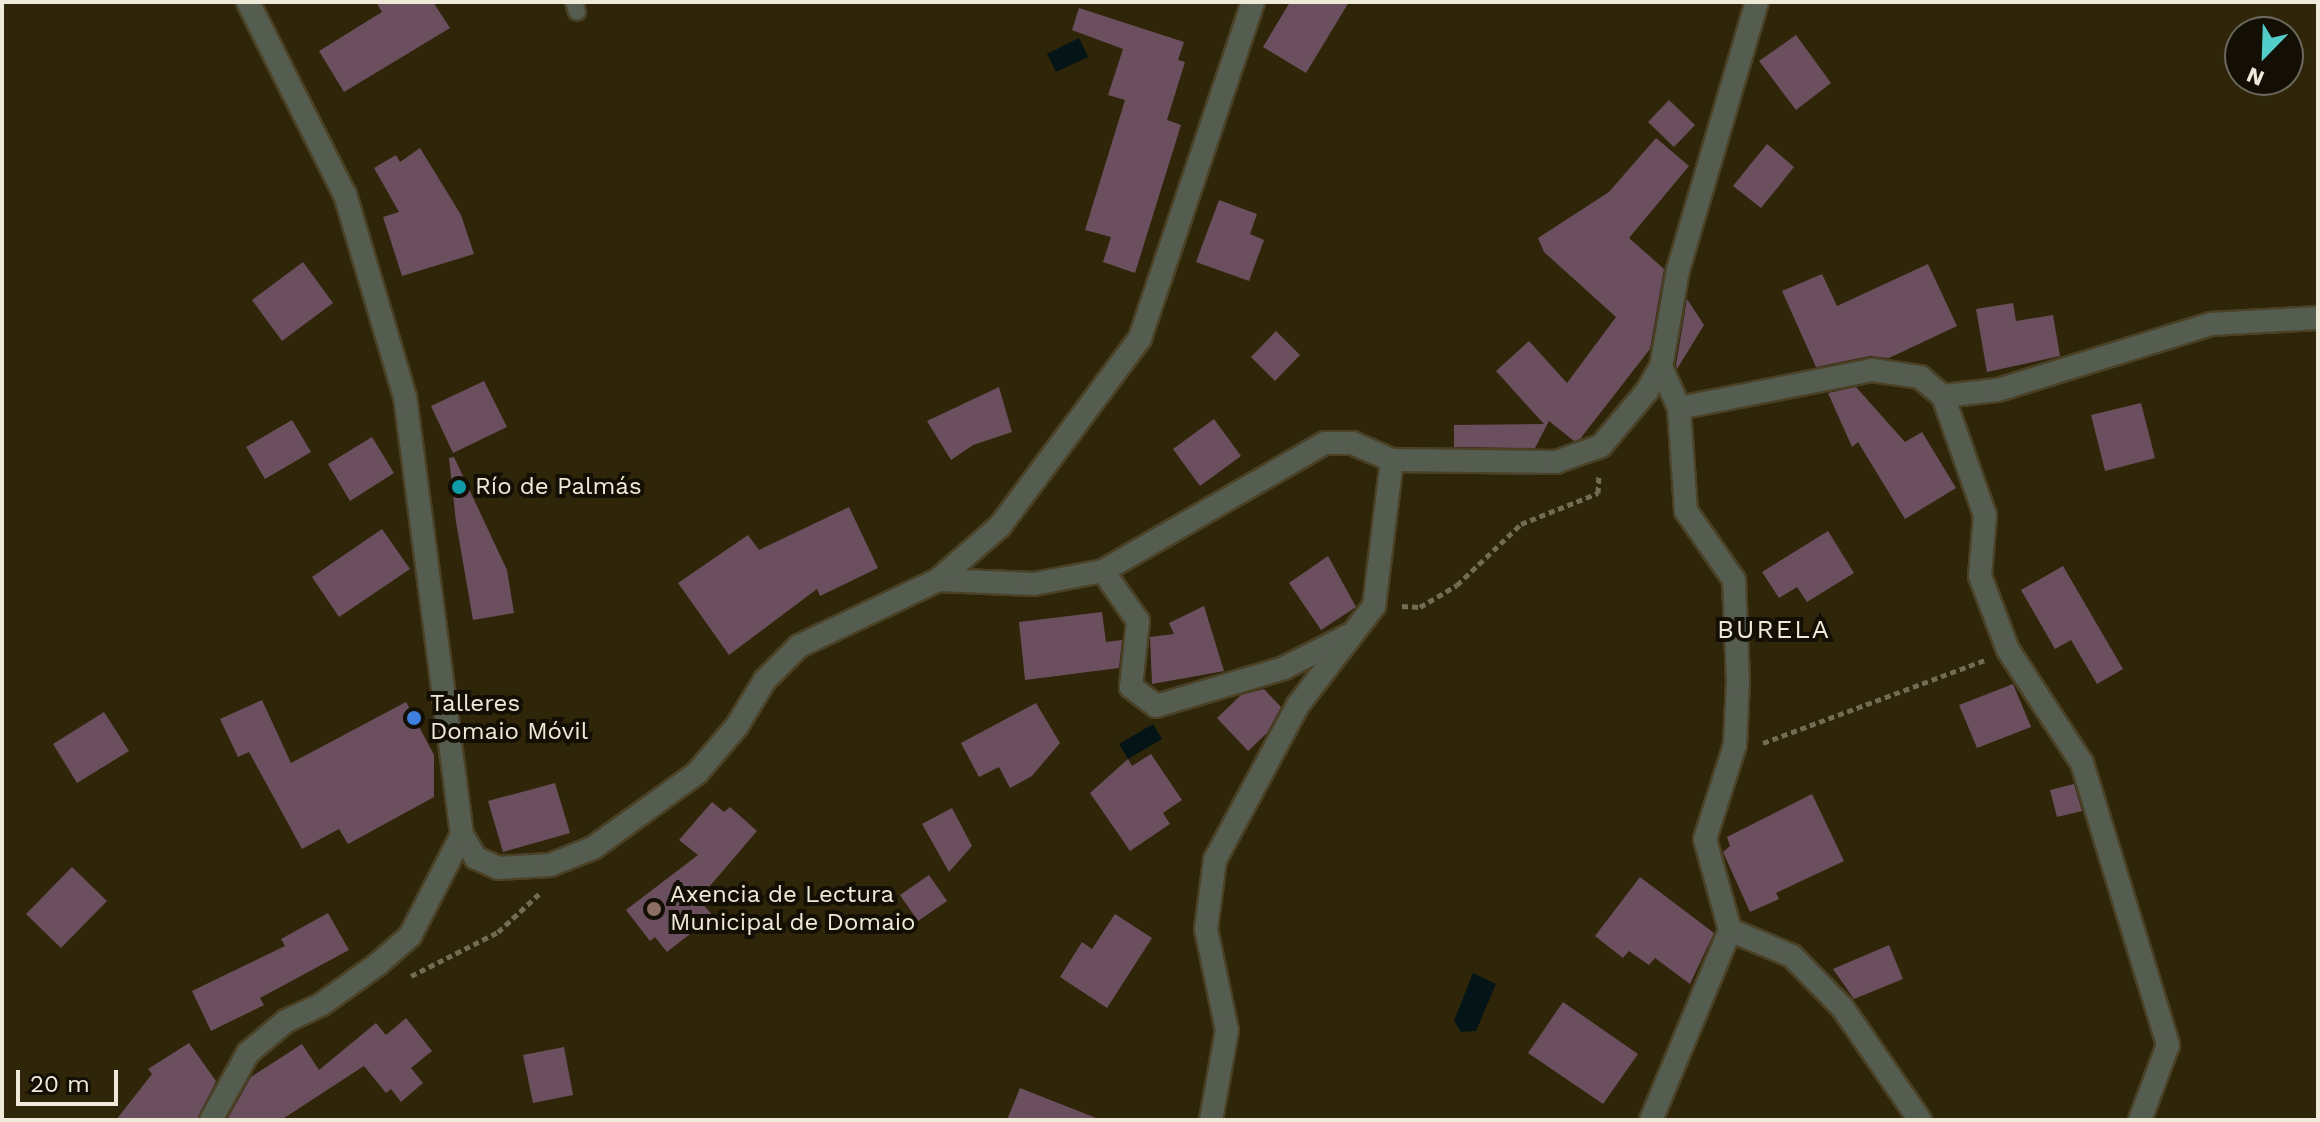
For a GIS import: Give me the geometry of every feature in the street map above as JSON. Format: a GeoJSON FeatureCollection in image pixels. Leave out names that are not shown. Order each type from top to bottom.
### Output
{"type":"FeatureCollection","features":[{"type":"Feature","properties":{"kind":"street"},"geometry":{"type":"LineString","coordinates":[[248,2],[345,195],[405,397],[462,835],[476,858],[511,869],[550,865],[593,848],[697,773],[737,726],[765,680],[799,646],[938,580],[1000,526],[1140,338],[1253,2]]}},
{"type":"Feature","properties":{"kind":"street"},"geometry":{"type":"LineString","coordinates":[[938,580],[1034,584],[1103,571],[1325,443],[1352,443],[1392,460],[1556,462],[1601,446],[1647,391],[1661,367],[1678,270],[1757,2]]}},
{"type":"Feature","properties":{"kind":"street"},"geometry":{"type":"LineString","coordinates":[[1943,396],[1998,390],[2211,324],[2318,318]]}},
{"type":"Feature","properties":{"kind":"street"},"geometry":{"type":"LineString","coordinates":[[1651,1120],[1730,930],[1705,839],[1735,745],[1734,580],[1686,511],[1679,408],[1661,367]]}},
{"type":"Feature","properties":{"kind":"street"},"geometry":{"type":"LineString","coordinates":[[1679,408],[1872,370],[1920,377],[1943,396],[1985,515],[1980,576],[2008,650],[2031,678],[2082,763],[2168,1045],[2140,1120]]}},
{"type":"Feature","properties":{"kind":"street"},"geometry":{"type":"LineString","coordinates":[[1211,1120],[1227,1030],[1206,929],[1215,860],[1298,705],[1374,606],[1392,460]]}},
{"type":"Feature","properties":{"kind":"street"},"geometry":{"type":"LineString","coordinates":[[1103,571],[1138,621],[1131,687],[1156,706],[1284,668],[1354,632]]}},
{"type":"Feature","properties":{"kind":"street"},"geometry":{"type":"LineString","coordinates":[[211,1120],[248,1053],[410,936],[462,835]]}},
{"type":"Feature","properties":{"kind":"street"},"geometry":{"type":"LineString","coordinates":[[1730,930],[1792,956],[1842,1007],[1920,1120]]}},
{"type":"Feature","properties":{"kind":"path"},"geometry":{"type":"LineString","coordinates":[[1374,606],[1420,607],[1457,585],[1521,524],[1598,493],[1601,446]]}},
{"type":"Feature","properties":{"kind":"path"},"geometry":{"type":"LineString","coordinates":[[1735,745],[1772,742],[2008,650]]}},
{"type":"Feature","properties":{"kind":"path"},"geometry":{"type":"LineString","coordinates":[[398,982],[498,932],[544,890]]}},
{"type":"Feature","properties":{"kind":"shaded area"},"geometry":{"type":"Polygon","coordinates":[[[1079,38],[1088,57],[1056,72],[1047,54],[1079,38]]]}},
{"type":"Feature","properties":{"kind":"shaded area"},"geometry":{"type":"Polygon","coordinates":[[[1153,724],[1162,739],[1128,759],[1119,744],[1153,724]]]}},
{"type":"Feature","properties":{"kind":"shaded area"},"geometry":{"type":"Polygon","coordinates":[[[1473,973],[1496,984],[1476,1031],[1461,1032],[1454,1021],[1473,973]]]}},
{"type":"Feature","properties":{"kind":"building"},"geometry":{"type":"Polygon","coordinates":[[[376,2],[433,2],[450,28],[344,92],[319,51],[382,12],[376,2]]]}},
{"type":"Feature","properties":{"kind":"building"},"geometry":{"type":"Polygon","coordinates":[[[1290,2],[1349,2],[1306,73],[1263,47],[1290,2]]]}},
{"type":"Feature","properties":{"kind":"building"},"geometry":{"type":"Polygon","coordinates":[[[1079,8],[1184,42],[1178,60],[1185,62],[1167,120],[1181,125],[1135,273],[1103,262],[1111,237],[1085,230],[1125,100],[1108,95],[1123,49],[1072,30],[1079,8]]]}},
{"type":"Feature","properties":{"kind":"building"},"geometry":{"type":"Polygon","coordinates":[[[1796,35],[1831,83],[1796,110],[1759,61],[1796,35]]]}},
{"type":"Feature","properties":{"kind":"building"},"geometry":{"type":"Polygon","coordinates":[[[1669,100],[1695,125],[1674,147],[1648,122],[1669,100]]]}},
{"type":"Feature","properties":{"kind":"building"},"geometry":{"type":"Polygon","coordinates":[[[1656,138],[1689,166],[1629,238],[1664,269],[1650,349],[1580,439],[1574,441],[1549,421],[1535,448],[1454,447],[1454,425],[1544,424],[1496,371],[1529,341],[1567,383],[1616,317],[1544,252],[1538,238],[1609,192],[1656,138]]]}},
{"type":"Feature","properties":{"kind":"building"},"geometry":{"type":"Polygon","coordinates":[[[1767,144],[1794,167],[1761,208],[1733,186],[1767,144]]]}},
{"type":"Feature","properties":{"kind":"building"},"geometry":{"type":"Polygon","coordinates":[[[420,148],[461,215],[474,254],[402,276],[383,217],[399,212],[374,168],[396,155],[400,162],[420,148]]]}},
{"type":"Feature","properties":{"kind":"building"},"geometry":{"type":"Polygon","coordinates":[[[1219,200],[1257,214],[1250,234],[1264,240],[1249,281],[1196,262],[1219,200]]]}},
{"type":"Feature","properties":{"kind":"building"},"geometry":{"type":"Polygon","coordinates":[[[303,262],[333,303],[282,341],[252,300],[303,262]]]}},
{"type":"Feature","properties":{"kind":"building"},"geometry":{"type":"Polygon","coordinates":[[[1928,264],[1957,326],[1889,358],[1870,356],[1816,367],[1782,291],[1822,274],[1837,306],[1928,264]]]}},
{"type":"Feature","properties":{"kind":"building"},"geometry":{"type":"Polygon","coordinates":[[[1687,299],[1704,325],[1677,369],[1676,365],[1687,299]]]}},
{"type":"Feature","properties":{"kind":"building"},"geometry":{"type":"Polygon","coordinates":[[[2013,303],[2016,321],[2053,315],[2060,356],[1987,372],[1976,309],[2013,303]]]}},
{"type":"Feature","properties":{"kind":"building"},"geometry":{"type":"Polygon","coordinates":[[[1276,331],[1300,355],[1275,381],[1251,357],[1276,331]]]}},
{"type":"Feature","properties":{"kind":"building"},"geometry":{"type":"Polygon","coordinates":[[[484,381],[507,427],[453,453],[431,406],[484,381]]]}},
{"type":"Feature","properties":{"kind":"building"},"geometry":{"type":"Polygon","coordinates":[[[999,387],[1012,432],[973,445],[951,460],[927,421],[999,387]]]}},
{"type":"Feature","properties":{"kind":"building"},"geometry":{"type":"Polygon","coordinates":[[[1856,387],[1905,442],[1922,432],[1956,488],[1905,519],[1858,442],[1852,447],[1828,393],[1856,387]]]}},
{"type":"Feature","properties":{"kind":"building"},"geometry":{"type":"Polygon","coordinates":[[[2141,403],[2155,458],[2105,471],[2091,415],[2141,403]]]}},
{"type":"Feature","properties":{"kind":"building"},"geometry":{"type":"Polygon","coordinates":[[[1214,419],[1241,456],[1200,486],[1173,449],[1214,419]]]}},
{"type":"Feature","properties":{"kind":"building"},"geometry":{"type":"Polygon","coordinates":[[[292,420],[311,452],[265,479],[246,447],[292,420]]]}},
{"type":"Feature","properties":{"kind":"building"},"geometry":{"type":"Polygon","coordinates":[[[372,437],[394,473],[350,501],[328,464],[372,437]]]}},
{"type":"Feature","properties":{"kind":"building"},"geometry":{"type":"Polygon","coordinates":[[[454,457],[507,570],[514,613],[473,620],[456,522],[449,458],[454,457]]]}},
{"type":"Feature","properties":{"kind":"building"},"geometry":{"type":"Polygon","coordinates":[[[849,507],[878,568],[820,596],[817,589],[729,655],[678,583],[748,535],[759,550],[849,507]]]}},
{"type":"Feature","properties":{"kind":"building"},"geometry":{"type":"Polygon","coordinates":[[[382,529],[410,569],[339,617],[312,577],[382,529]]]}},
{"type":"Feature","properties":{"kind":"building"},"geometry":{"type":"Polygon","coordinates":[[[1828,531],[1854,573],[1807,602],[1797,587],[1779,598],[1762,572],[1828,531]]]}},
{"type":"Feature","properties":{"kind":"building"},"geometry":{"type":"Polygon","coordinates":[[[1328,556],[1356,607],[1321,630],[1289,583],[1328,556]]]}},
{"type":"Feature","properties":{"kind":"building"},"geometry":{"type":"Polygon","coordinates":[[[2063,566],[2123,669],[2097,684],[2071,640],[2055,649],[2021,590],[2063,566]]]}},
{"type":"Feature","properties":{"kind":"building"},"geometry":{"type":"Polygon","coordinates":[[[1204,606],[1224,671],[1152,684],[1150,637],[1174,634],[1169,623],[1204,606]]]}},
{"type":"Feature","properties":{"kind":"building"},"geometry":{"type":"Polygon","coordinates":[[[1102,612],[1106,642],[1122,640],[1119,668],[1025,680],[1019,622],[1102,612]]]}},
{"type":"Feature","properties":{"kind":"building"},"geometry":{"type":"Polygon","coordinates":[[[2013,684],[2031,727],[1977,748],[1959,705],[2013,684]]]}},
{"type":"Feature","properties":{"kind":"building"},"geometry":{"type":"Polygon","coordinates":[[[1264,689],[1281,707],[1267,733],[1248,751],[1217,718],[1241,695],[1264,689]]]}},
{"type":"Feature","properties":{"kind":"building"},"geometry":{"type":"Polygon","coordinates":[[[262,700],[291,763],[406,702],[434,755],[434,797],[348,844],[339,829],[302,849],[249,752],[238,757],[220,719],[262,700]]]}},
{"type":"Feature","properties":{"kind":"building"},"geometry":{"type":"Polygon","coordinates":[[[1036,703],[1060,743],[1032,776],[1010,788],[999,767],[979,777],[961,743],[1036,703]]]}},
{"type":"Feature","properties":{"kind":"building"},"geometry":{"type":"Polygon","coordinates":[[[104,712],[129,751],[77,783],[53,744],[104,712]]]}},
{"type":"Feature","properties":{"kind":"building"},"geometry":{"type":"Polygon","coordinates":[[[1151,754],[1182,800],[1163,813],[1170,824],[1130,851],[1090,793],[1128,759],[1132,766],[1151,754]]]}},
{"type":"Feature","properties":{"kind":"building"},"geometry":{"type":"Polygon","coordinates":[[[555,783],[570,833],[503,852],[488,801],[555,783]]]}},
{"type":"Feature","properties":{"kind":"building"},"geometry":{"type":"Polygon","coordinates":[[[2074,784],[2082,811],[2057,817],[2050,790],[2074,784]]]}},
{"type":"Feature","properties":{"kind":"building"},"geometry":{"type":"Polygon","coordinates":[[[1812,794],[1844,861],[1776,893],[1779,899],[1750,912],[1723,852],[1730,846],[1727,837],[1812,794]]]}},
{"type":"Feature","properties":{"kind":"building"},"geometry":{"type":"Polygon","coordinates":[[[712,802],[724,812],[730,807],[757,831],[703,894],[706,898],[701,902],[713,916],[667,952],[655,937],[650,941],[626,910],[698,855],[679,840],[712,802]]]}},
{"type":"Feature","properties":{"kind":"building"},"geometry":{"type":"Polygon","coordinates":[[[952,808],[972,846],[949,872],[922,824],[952,808]]]}},
{"type":"Feature","properties":{"kind":"building"},"geometry":{"type":"Polygon","coordinates":[[[72,867],[107,901],[61,948],[26,914],[72,867]]]}},
{"type":"Feature","properties":{"kind":"building"},"geometry":{"type":"Polygon","coordinates":[[[929,875],[947,901],[918,921],[900,895],[929,875]]]}},
{"type":"Feature","properties":{"kind":"building"},"geometry":{"type":"Polygon","coordinates":[[[1640,877],[1714,933],[1690,984],[1655,958],[1649,965],[1629,951],[1623,958],[1595,936],[1640,877]]]}},
{"type":"Feature","properties":{"kind":"building"},"geometry":{"type":"Polygon","coordinates":[[[328,913],[349,950],[260,998],[264,1005],[211,1031],[192,991],[285,946],[281,939],[328,913]]]}},
{"type":"Feature","properties":{"kind":"building"},"geometry":{"type":"Polygon","coordinates":[[[1115,914],[1152,938],[1107,1008],[1060,977],[1082,942],[1092,949],[1115,914]]]}},
{"type":"Feature","properties":{"kind":"building"},"geometry":{"type":"Polygon","coordinates":[[[1889,945],[1903,979],[1854,999],[1833,969],[1889,945]]]}},
{"type":"Feature","properties":{"kind":"building"},"geometry":{"type":"Polygon","coordinates":[[[1563,1002],[1638,1054],[1603,1104],[1528,1053],[1563,1002]]]}},
{"type":"Feature","properties":{"kind":"building"},"geometry":{"type":"Polygon","coordinates":[[[406,1018],[432,1051],[411,1068],[423,1083],[401,1102],[391,1089],[386,1093],[364,1066],[281,1120],[227,1120],[251,1077],[302,1044],[319,1070],[376,1023],[386,1035],[406,1018]]]}},
{"type":"Feature","properties":{"kind":"building"},"geometry":{"type":"Polygon","coordinates":[[[189,1043],[216,1081],[197,1120],[116,1120],[152,1074],[148,1069],[189,1043]]]}},
{"type":"Feature","properties":{"kind":"building"},"geometry":{"type":"Polygon","coordinates":[[[564,1047],[573,1095],[533,1103],[523,1055],[564,1047]]]}},
{"type":"Feature","properties":{"kind":"building"},"geometry":{"type":"Polygon","coordinates":[[[1020,1088],[1096,1118],[1096,1120],[1007,1120],[1020,1088]]]}},
{"type":"Feature","properties":{"kind":"place","name":"Río de Palmás"},"geometry":{"type":"Point","coordinates":[459,487]}},
{"type":"Feature","properties":{"kind":"place","name":"Talleres Domaio Móvil"},"geometry":{"type":"Point","coordinates":[414,718]}},
{"type":"Feature","properties":{"kind":"place","name":"Axencia de Lectura Municipal de Domaio"},"geometry":{"type":"Point","coordinates":[654,909]}},
{"type":"Feature","properties":{"kind":"district","name":"BURELA"},"geometry":{"type":"Point","coordinates":[1774,630]}}]}
